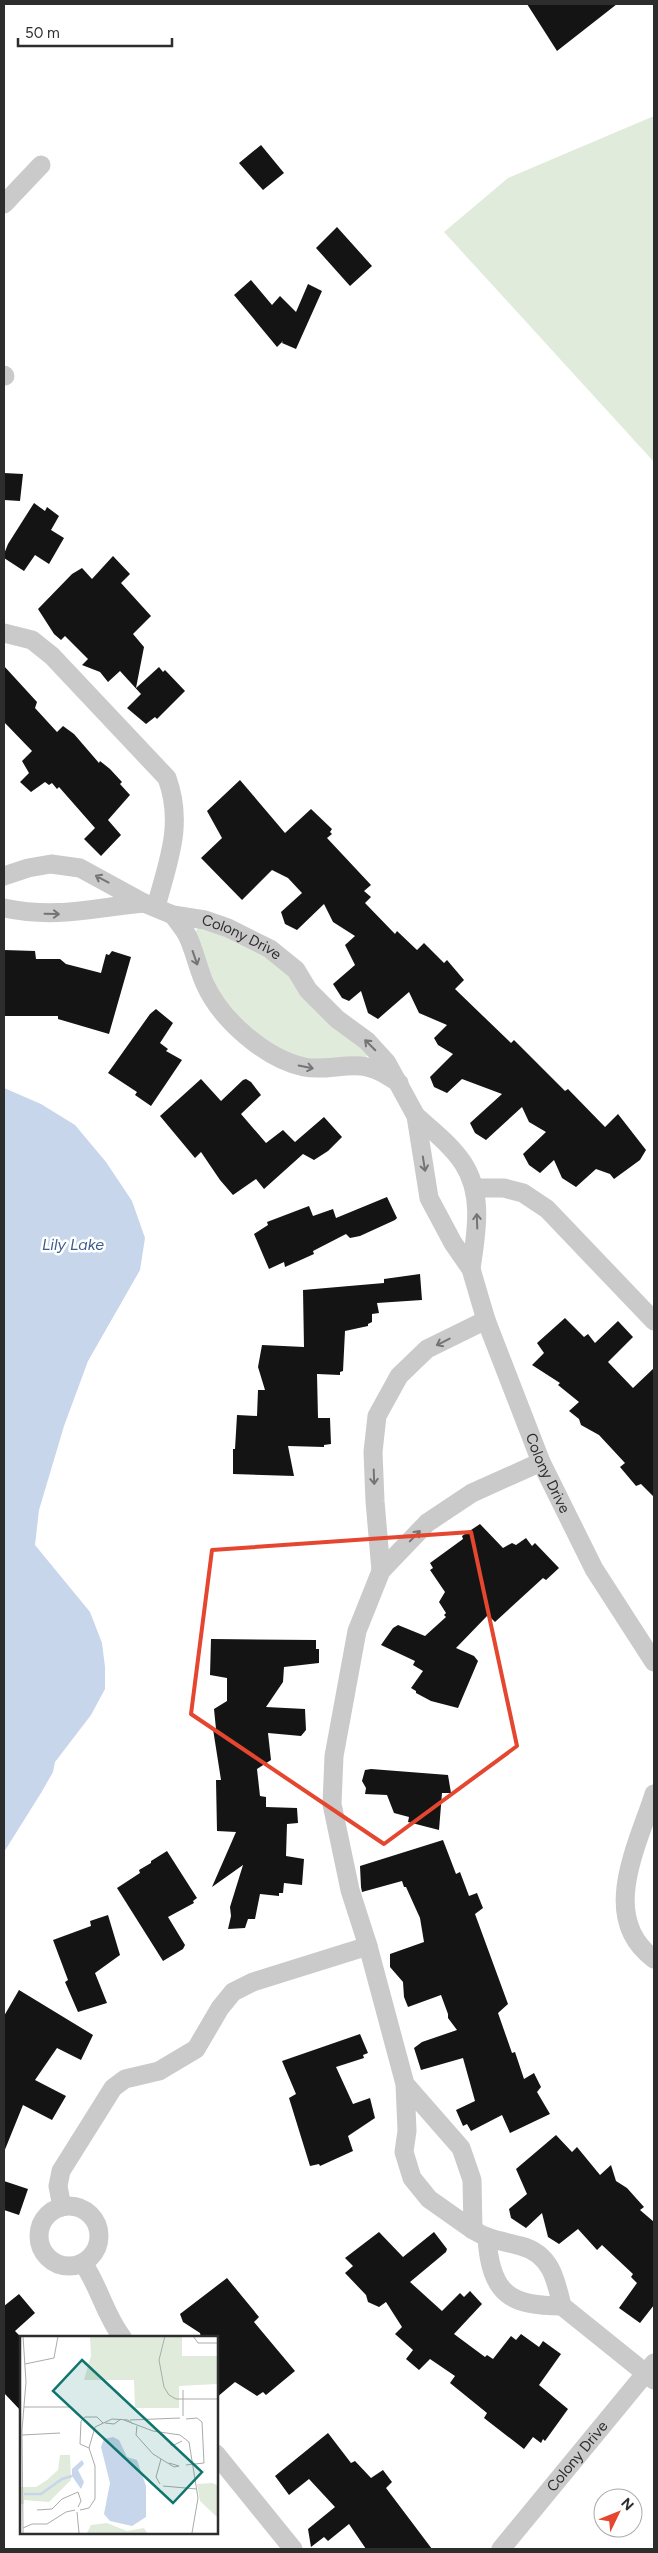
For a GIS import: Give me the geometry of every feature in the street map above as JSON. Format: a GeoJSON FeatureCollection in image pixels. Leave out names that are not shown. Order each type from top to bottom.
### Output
{"type":"FeatureCollection","features":[{"type":"Feature","properties":{"kind":"street"},"geometry":{"type":"LineString","coordinates":[[4,204],[41,165]]}},
{"type":"Feature","properties":{"kind":"street"},"geometry":{"type":"LineString","coordinates":[[4,632],[32,640],[52,656],[167,778],[175,799],[175,833],[150,905],[67,914],[30,913],[4,908]]}},
{"type":"Feature","properties":{"kind":"street","name":"Colony Drive"},"geometry":{"type":"LineString","coordinates":[[4,876],[28,868],[51,864],[80,868],[150,905],[174,915],[206,920],[270,949],[296,970],[308,990],[337,1019],[367,1041],[387,1062],[416,1116],[429,1198],[453,1243],[471,1269],[486,1320],[541,1462],[594,1569],[654,1662]]}},
{"type":"Feature","properties":{"kind":"street"},"geometry":{"type":"LineString","coordinates":[[174,915],[188,937],[205,985],[218,1006],[263,1050],[288,1063],[305,1068],[324,1070],[361,1066],[380,1072],[400,1084]]}},
{"type":"Feature","properties":{"kind":"street","name":"Colony Drive"},"geometry":{"type":"LineString","coordinates":[[416,1116],[463,1163],[474,1188],[478,1224],[471,1269]]}},
{"type":"Feature","properties":{"kind":"street"},"geometry":{"type":"LineString","coordinates":[[474,1188],[504,1188],[523,1193],[547,1209],[654,1321]]}},
{"type":"Feature","properties":{"kind":"street"},"geometry":{"type":"LineString","coordinates":[[381,1571],[374,1501],[373,1452],[377,1416],[399,1376],[428,1349],[486,1320]]}},
{"type":"Feature","properties":{"kind":"street"},"geometry":{"type":"LineString","coordinates":[[541,1462],[472,1492],[426,1523],[381,1571],[357,1630],[334,1756],[332,1804],[350,1890],[368,1946],[405,2084],[407,2130],[404,2152],[412,2178],[429,2199],[480,2234],[521,2246],[543,2257],[555,2277],[562,2306]]}},
{"type":"Feature","properties":{"kind":"street"},"geometry":{"type":"LineString","coordinates":[[654,1794],[626,1883],[624,1912],[630,1933],[645,1952],[654,1959]]}},
{"type":"Feature","properties":{"kind":"street"},"geometry":{"type":"LineString","coordinates":[[62,2207],[58,2186],[61,2171],[113,2088],[125,2079],[140,2077],[172,2065],[196,2049],[220,2008],[233,1992],[253,1982],[368,1946]]}},
{"type":"Feature","properties":{"kind":"street"},"geometry":{"type":"LineString","coordinates":[[405,2084],[461,2148],[472,2180],[480,2234],[493,2272],[508,2295],[534,2306],[562,2306],[651,2372]]}},
{"type":"Feature","properties":{"kind":"street"},"geometry":{"type":"LineString","coordinates":[[62,2207],[82,2209],[96,2223],[98,2242],[95,2252],[84,2263],[70,2266],[60,2265],[44,2254],[38,2235],[45,2217],[62,2207]]}},
{"type":"Feature","properties":{"kind":"street"},"geometry":{"type":"LineString","coordinates":[[84,2263],[92,2276],[113,2325],[121,2336]]}},
{"type":"Feature","properties":{"kind":"street","name":"Colony Drive"},"geometry":{"type":"LineString","coordinates":[[501,2549],[651,2372]]}},
{"type":"Feature","properties":{"kind":"street"},"geometry":{"type":"LineString","coordinates":[[218,2456],[293,2549]]}},
{"type":"Feature","properties":{"kind":"highlighted area"},"geometry":{"type":"Polygon","coordinates":[[[471,1532],[517,1746],[384,1844],[191,1714],[212,1550],[471,1532]]]}},
{"type":"Feature","properties":{"kind":"green space"},"geometry":{"type":"Polygon","coordinates":[[[654,116],[654,462],[444,232],[508,178],[654,116]]]}},
{"type":"Feature","properties":{"kind":"green space"},"geometry":{"type":"Polygon","coordinates":[[[203,926],[279,964],[367,1049],[367,1057],[312,1061],[271,1048],[225,1005],[194,936],[197,929],[203,926]]]}},
{"type":"Feature","properties":{"kind":"water","name":"Lily Lake"},"geometry":{"type":"Polygon","coordinates":[[[4,1088],[41,1104],[75,1125],[106,1162],[132,1201],[145,1238],[140,1270],[88,1361],[64,1426],[39,1510],[35,1545],[90,1612],[102,1643],[105,1689],[91,1715],[55,1762],[53,1772],[4,1852],[4,1088]]]}},
{"type":"Feature","properties":{"kind":"building"},"geometry":{"type":"Polygon","coordinates":[[[527,4],[617,4],[557,51],[527,4]]]}},
{"type":"Feature","properties":{"kind":"building"},"geometry":{"type":"Polygon","coordinates":[[[261,145],[284,173],[263,190],[239,163],[261,145]]]}},
{"type":"Feature","properties":{"kind":"building"},"geometry":{"type":"Polygon","coordinates":[[[337,227],[372,266],[350,286],[316,248],[337,227]]]}},
{"type":"Feature","properties":{"kind":"building"},"geometry":{"type":"Polygon","coordinates":[[[251,280],[272,305],[280,296],[296,312],[308,284],[322,291],[296,349],[282,343],[283,341],[277,347],[234,295],[251,280]]]}},
{"type":"Feature","properties":{"kind":"building"},"geometry":{"type":"Polygon","coordinates":[[[4,473],[23,474],[20,501],[4,500],[4,473]]]}},
{"type":"Feature","properties":{"kind":"building"},"geometry":{"type":"Polygon","coordinates":[[[34,503],[45,511],[47,507],[59,516],[51,530],[64,538],[49,564],[35,555],[24,571],[4,558],[4,554],[8,544],[34,503]]]}},
{"type":"Feature","properties":{"kind":"building"},"geometry":{"type":"Polygon","coordinates":[[[113,556],[130,574],[121,583],[151,616],[133,634],[144,647],[136,688],[159,667],[163,672],[165,670],[185,691],[157,719],[155,717],[146,724],[127,708],[141,694],[120,671],[108,682],[100,672],[82,665],[88,659],[65,636],[61,640],[54,634],[38,609],[72,574],[82,568],[92,579],[113,556]]]}},
{"type":"Feature","properties":{"kind":"building"},"geometry":{"type":"Polygon","coordinates":[[[4,666],[37,702],[35,708],[57,732],[63,726],[74,734],[99,763],[100,761],[110,769],[122,782],[120,784],[130,795],[108,820],[121,835],[101,856],[84,839],[95,828],[59,787],[57,789],[52,783],[49,785],[45,782],[31,792],[20,782],[29,773],[22,761],[32,751],[4,722],[4,666]]]}},
{"type":"Feature","properties":{"kind":"building"},"geometry":{"type":"Polygon","coordinates":[[[240,780],[285,833],[311,809],[332,829],[330,832],[332,834],[327,838],[371,885],[364,891],[371,897],[365,903],[395,934],[397,931],[417,950],[424,943],[444,963],[447,960],[464,980],[455,989],[511,1043],[514,1040],[565,1091],[568,1089],[605,1127],[618,1114],[646,1150],[640,1160],[614,1179],[610,1174],[596,1169],[576,1187],[562,1178],[554,1160],[540,1173],[529,1165],[523,1154],[546,1132],[529,1122],[522,1107],[486,1140],[475,1133],[470,1123],[502,1094],[462,1079],[447,1093],[434,1087],[430,1077],[453,1054],[438,1045],[434,1038],[447,1025],[419,1013],[409,992],[378,1019],[368,1013],[361,991],[349,1001],[342,998],[333,984],[355,965],[345,945],[355,936],[333,922],[324,904],[297,930],[285,924],[281,912],[302,893],[288,878],[272,870],[242,900],[201,858],[222,838],[207,811],[240,780]]]}},
{"type":"Feature","properties":{"kind":"building"},"geometry":{"type":"Polygon","coordinates":[[[4,950],[35,951],[36,959],[60,959],[66,964],[101,973],[106,954],[109,955],[112,951],[131,957],[109,1034],[58,1019],[58,1016],[4,1016],[4,950]]]}},
{"type":"Feature","properties":{"kind":"building"},"geometry":{"type":"Polygon","coordinates":[[[156,1009],[173,1023],[160,1043],[168,1049],[166,1051],[182,1060],[151,1106],[135,1095],[137,1092],[108,1073],[150,1014],[156,1009]]]}},
{"type":"Feature","properties":{"kind":"building"},"geometry":{"type":"Polygon","coordinates":[[[201,1079],[221,1101],[243,1080],[246,1079],[251,1082],[261,1095],[241,1114],[266,1143],[283,1130],[295,1142],[324,1117],[342,1137],[328,1151],[314,1160],[303,1154],[264,1189],[256,1179],[233,1195],[201,1152],[195,1158],[160,1116],[201,1079]]]}},
{"type":"Feature","properties":{"kind":"building"},"geometry":{"type":"Polygon","coordinates":[[[387,1197],[397,1218],[395,1220],[360,1236],[350,1238],[346,1234],[313,1251],[314,1254],[285,1267],[284,1262],[269,1269],[254,1234],[268,1225],[267,1222],[309,1206],[313,1216],[333,1209],[336,1218],[387,1197]]]}},
{"type":"Feature","properties":{"kind":"building"},"geometry":{"type":"Polygon","coordinates":[[[420,1274],[422,1300],[377,1303],[379,1313],[372,1314],[372,1322],[368,1326],[345,1331],[343,1371],[340,1372],[340,1375],[317,1374],[318,1418],[330,1418],[331,1444],[324,1445],[324,1447],[288,1446],[294,1476],[233,1474],[233,1449],[235,1449],[237,1415],[257,1416],[258,1390],[265,1390],[258,1367],[262,1345],[304,1347],[303,1290],[384,1283],[384,1279],[420,1274]]]}},
{"type":"Feature","properties":{"kind":"building"},"geometry":{"type":"Polygon","coordinates":[[[565,1318],[584,1337],[588,1334],[595,1343],[618,1321],[633,1337],[608,1362],[633,1388],[654,1368],[654,1497],[641,1484],[636,1486],[620,1467],[625,1463],[599,1435],[581,1425],[579,1419],[569,1411],[579,1402],[558,1385],[560,1383],[532,1365],[544,1353],[537,1343],[565,1318]]]}},
{"type":"Feature","properties":{"kind":"building"},"geometry":{"type":"Polygon","coordinates":[[[480,1524],[503,1548],[512,1543],[516,1545],[526,1538],[532,1546],[535,1543],[559,1568],[546,1580],[543,1578],[495,1622],[488,1615],[456,1648],[474,1656],[478,1661],[458,1708],[431,1701],[416,1693],[411,1688],[423,1671],[413,1665],[415,1661],[381,1645],[393,1628],[398,1625],[425,1636],[446,1617],[444,1615],[446,1613],[439,1602],[445,1592],[430,1570],[433,1568],[430,1563],[463,1539],[462,1536],[480,1524]]]}},
{"type":"Feature","properties":{"kind":"building"},"geometry":{"type":"Polygon","coordinates":[[[211,1639],[316,1640],[316,1649],[319,1649],[319,1663],[284,1667],[283,1682],[266,1707],[305,1709],[306,1730],[301,1736],[268,1733],[271,1760],[257,1769],[260,1796],[266,1797],[266,1807],[297,1808],[298,1823],[287,1824],[286,1856],[304,1859],[302,1885],[284,1883],[283,1893],[279,1893],[279,1896],[260,1894],[255,1919],[248,1919],[245,1928],[228,1929],[231,1916],[230,1907],[243,1865],[212,1887],[236,1832],[217,1831],[216,1780],[221,1780],[213,1729],[216,1729],[214,1709],[227,1701],[227,1678],[210,1675],[211,1639]]]}},
{"type":"Feature","properties":{"kind":"building"},"geometry":{"type":"Polygon","coordinates":[[[365,1770],[448,1775],[451,1793],[442,1793],[439,1830],[408,1822],[409,1817],[394,1813],[387,1795],[365,1794],[366,1788],[362,1781],[365,1770]]]}},
{"type":"Feature","properties":{"kind":"building"},"geometry":{"type":"Polygon","coordinates":[[[443,1840],[456,1874],[460,1872],[469,1896],[477,1893],[483,1908],[475,1914],[508,2004],[498,2013],[512,2053],[515,2052],[524,2079],[534,2073],[541,2087],[537,2092],[550,2114],[510,2133],[502,2115],[471,2131],[467,2124],[463,2126],[456,2110],[475,2101],[463,2058],[421,2070],[414,2048],[422,2042],[457,2030],[448,2018],[441,1995],[408,2007],[404,1997],[403,1982],[390,1967],[390,1954],[424,1942],[420,1918],[402,1881],[362,1892],[360,1866],[443,1840]]]}},
{"type":"Feature","properties":{"kind":"building"},"geometry":{"type":"Polygon","coordinates":[[[167,1851],[197,1898],[193,1901],[194,1903],[168,1917],[185,1945],[183,1949],[163,1961],[117,1888],[140,1873],[139,1870],[167,1851]]]}},
{"type":"Feature","properties":{"kind":"building"},"geometry":{"type":"Polygon","coordinates":[[[108,1915],[120,1955],[95,1973],[107,2003],[78,2012],[65,1982],[68,1980],[53,1940],[91,1926],[90,1921],[108,1915]]]}},
{"type":"Feature","properties":{"kind":"building"},"geometry":{"type":"Polygon","coordinates":[[[19,1990],[93,2035],[81,2060],[57,2048],[35,2080],[66,2096],[52,2120],[23,2105],[4,2152],[4,2016],[19,1990]]]}},
{"type":"Feature","properties":{"kind":"building"},"geometry":{"type":"Polygon","coordinates":[[[360,2034],[368,2053],[363,2055],[364,2058],[336,2067],[353,2104],[370,2098],[375,2118],[348,2136],[353,2151],[320,2166],[319,2164],[310,2166],[289,2098],[296,2094],[282,2061],[360,2034]]]}},
{"type":"Feature","properties":{"kind":"building"},"geometry":{"type":"Polygon","coordinates":[[[556,2135],[572,2152],[577,2147],[600,2175],[611,2165],[616,2181],[627,2188],[644,2207],[640,2210],[654,2222],[654,2305],[640,2323],[619,2308],[637,2283],[631,2277],[633,2274],[602,2245],[597,2250],[578,2229],[559,2244],[548,2237],[542,2213],[526,2228],[511,2218],[509,2209],[527,2194],[516,2169],[556,2135]]]}},
{"type":"Feature","properties":{"kind":"building"},"geometry":{"type":"Polygon","coordinates":[[[4,2181],[28,2189],[19,2215],[4,2210],[4,2181]]]}},
{"type":"Feature","properties":{"kind":"building"},"geometry":{"type":"Polygon","coordinates":[[[379,2232],[403,2257],[434,2232],[447,2249],[446,2252],[410,2282],[442,2311],[460,2293],[464,2297],[470,2291],[482,2304],[454,2334],[485,2357],[487,2355],[493,2359],[511,2336],[516,2340],[521,2334],[539,2347],[543,2341],[561,2354],[539,2385],[568,2409],[545,2441],[543,2439],[541,2443],[533,2437],[524,2449],[484,2418],[487,2413],[450,2383],[455,2376],[430,2359],[419,2370],[406,2359],[413,2350],[395,2334],[402,2327],[386,2302],[379,2307],[368,2302],[366,2295],[345,2273],[353,2266],[345,2258],[379,2232]]]}},
{"type":"Feature","properties":{"kind":"building"},"geometry":{"type":"Polygon","coordinates":[[[227,2278],[259,2317],[254,2322],[295,2371],[266,2395],[263,2392],[257,2396],[235,2382],[218,2396],[218,2336],[201,2336],[200,2333],[183,2322],[180,2314],[227,2278]]]}},
{"type":"Feature","properties":{"kind":"building"},"geometry":{"type":"Polygon","coordinates":[[[19,2294],[35,2313],[15,2331],[20,2336],[20,2410],[4,2393],[4,2306],[19,2294]]]}},
{"type":"Feature","properties":{"kind":"building"},"geometry":{"type":"Polygon","coordinates":[[[328,2433],[351,2463],[355,2461],[371,2478],[383,2470],[392,2482],[386,2488],[432,2549],[366,2549],[349,2524],[328,2541],[324,2537],[311,2547],[308,2529],[335,2507],[309,2479],[289,2495],[275,2476],[328,2433]]]}}]}
